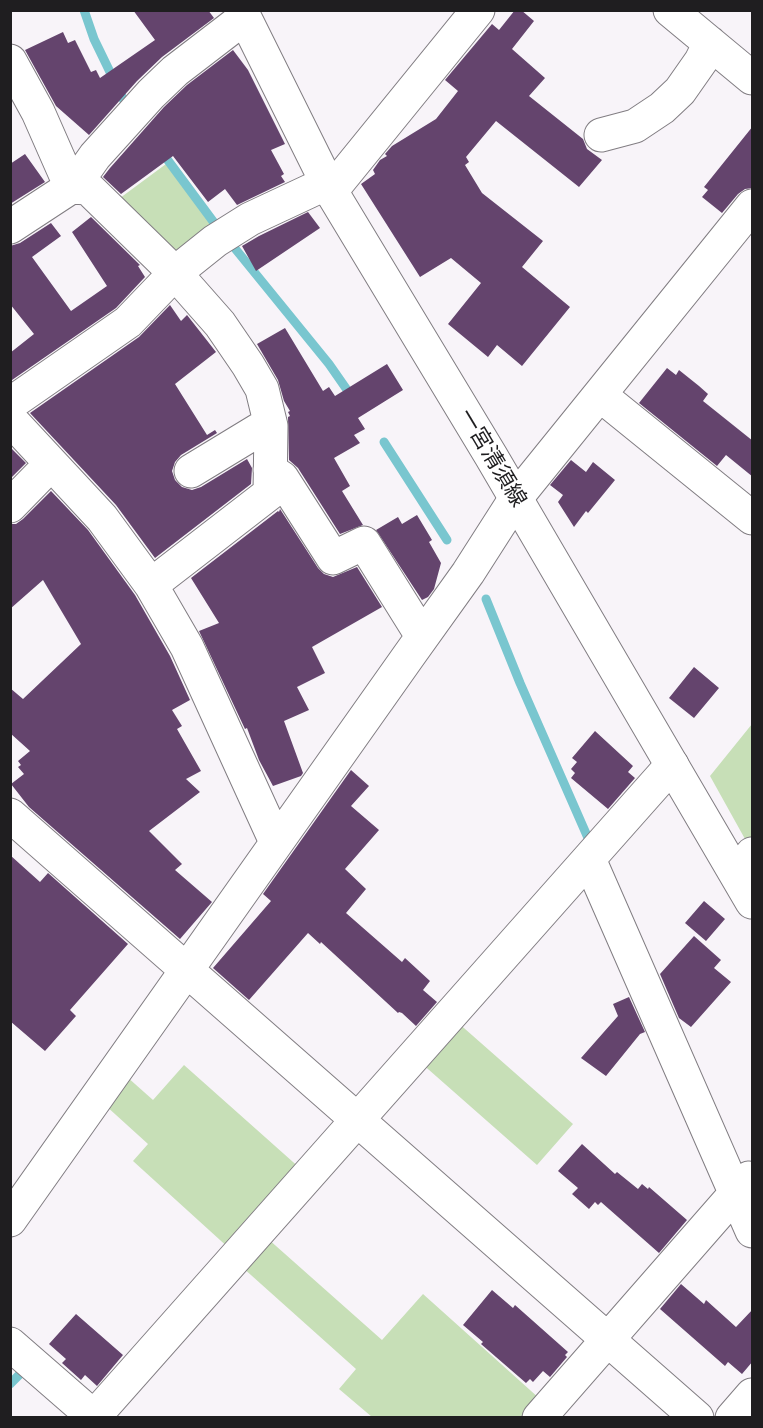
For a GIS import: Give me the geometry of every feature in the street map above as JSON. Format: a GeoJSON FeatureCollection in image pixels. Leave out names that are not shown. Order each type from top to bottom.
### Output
{"type":"FeatureCollection","features":[{"type":"Feature","properties":{"kind":"street"},"geometry":{"type":"LineString","coordinates":[[10,404],[128,322],[175,273],[215,241],[250,219],[329,187],[478,10]]}},
{"type":"Feature","properties":{"kind":"street"},"geometry":{"type":"LineString","coordinates":[[670,10],[753,78]]}},
{"type":"Feature","properties":{"kind":"street"},"geometry":{"type":"LineString","coordinates":[[10,227],[75,187],[95,156],[151,94],[243,14]]}},
{"type":"Feature","properties":{"kind":"street","name":"一宮清須線"},"geometry":{"type":"LineString","coordinates":[[243,14],[329,187],[516,498],[672,765],[745,863],[753,902]]}},
{"type":"Feature","properties":{"kind":"street"},"geometry":{"type":"LineString","coordinates":[[601,135],[635,126],[662,108],[680,91],[701,61],[710,43]]}},
{"type":"Feature","properties":{"kind":"street"},"geometry":{"type":"LineString","coordinates":[[10,61],[75,187]]}},
{"type":"Feature","properties":{"kind":"street"},"geometry":{"type":"LineString","coordinates":[[75,187],[88,188],[175,273],[220,324],[248,364],[262,389],[270,423],[270,492],[151,585]]}},
{"type":"Feature","properties":{"kind":"street"},"geometry":{"type":"LineString","coordinates":[[10,1220],[468,573],[516,498],[753,206]]}},
{"type":"Feature","properties":{"kind":"street"},"geometry":{"type":"LineString","coordinates":[[600,395],[753,518]]}},
{"type":"Feature","properties":{"kind":"street"},"geometry":{"type":"LineString","coordinates":[[10,419],[102,518],[151,585],[187,648],[276,842]]}},
{"type":"Feature","properties":{"kind":"street"},"geometry":{"type":"LineString","coordinates":[[191,471],[270,423]]}},
{"type":"Feature","properties":{"kind":"street"},"geometry":{"type":"LineString","coordinates":[[10,506],[51,464]]}},
{"type":"Feature","properties":{"kind":"street"},"geometry":{"type":"LineString","coordinates":[[270,470],[282,478],[333,558],[364,543],[422,636]]}},
{"type":"Feature","properties":{"kind":"street"},"geometry":{"type":"LineString","coordinates":[[10,1344],[94,1417],[672,765]]}},
{"type":"Feature","properties":{"kind":"street"},"geometry":{"type":"LineString","coordinates":[[16,831],[187,970],[697,1418]]}},
{"type":"Feature","properties":{"kind":"street"},"geometry":{"type":"LineString","coordinates":[[589,859],[745,1183],[753,1231]]}},
{"type":"Feature","properties":{"kind":"street"},"geometry":{"type":"LineString","coordinates":[[538,1418],[745,1183]]}},
{"type":"Feature","properties":{"kind":"street"},"geometry":{"type":"LineString","coordinates":[[732,1418],[753,1395]]}},
{"type":"Feature","properties":{"kind":"green space"},"geometry":{"type":"Polygon","coordinates":[[[166,164],[215,230],[175,255],[116,201],[166,164]]]}},
{"type":"Feature","properties":{"kind":"green space"},"geometry":{"type":"Polygon","coordinates":[[[752,724],[752,840],[745,839],[710,776],[752,724]]]}},
{"type":"Feature","properties":{"kind":"green space"},"geometry":{"type":"Polygon","coordinates":[[[456,1021],[573,1124],[537,1165],[420,1062],[456,1021]]]}},
{"type":"Feature","properties":{"kind":"green space"},"geometry":{"type":"Polygon","coordinates":[[[184,1065],[302,1170],[231,1250],[133,1161],[148,1144],[105,1105],[126,1076],[153,1100],[184,1065]]]}},
{"type":"Feature","properties":{"kind":"green space"},"geometry":{"type":"Polygon","coordinates":[[[267,1238],[382,1340],[423,1294],[540,1399],[524,1417],[372,1417],[339,1389],[356,1369],[242,1267],[267,1238]]]}},
{"type":"Feature","properties":{"kind":"building"},"geometry":{"type":"Polygon","coordinates":[[[133,10],[208,10],[214,18],[162,57],[137,81],[89,135],[56,106],[25,50],[63,32],[68,43],[75,40],[91,72],[96,70],[100,78],[155,40],[133,10]]]}},
{"type":"Feature","properties":{"kind":"building"},"geometry":{"type":"Polygon","coordinates":[[[515,10],[521,10],[534,21],[512,49],[545,78],[529,96],[583,139],[587,149],[602,160],[579,187],[496,121],[466,157],[469,162],[465,165],[482,193],[543,241],[522,267],[570,307],[522,366],[497,345],[488,357],[448,324],[481,283],[451,258],[420,277],[361,184],[375,174],[373,170],[380,160],[387,156],[385,154],[392,146],[436,119],[458,91],[445,80],[492,24],[499,30],[515,10]]]}},
{"type":"Feature","properties":{"kind":"building"},"geometry":{"type":"Polygon","coordinates":[[[233,50],[248,70],[285,144],[271,150],[284,174],[281,176],[285,182],[237,205],[225,189],[208,202],[173,156],[121,194],[103,177],[110,168],[164,107],[187,85],[233,50]]]}},
{"type":"Feature","properties":{"kind":"building"},"geometry":{"type":"Polygon","coordinates":[[[753,126],[753,188],[745,189],[738,194],[722,213],[702,197],[708,190],[704,187],[753,126]]]}},
{"type":"Feature","properties":{"kind":"building"},"geometry":{"type":"Polygon","coordinates":[[[25,154],[45,182],[10,204],[10,164],[25,154]]]}},
{"type":"Feature","properties":{"kind":"building"},"geometry":{"type":"Polygon","coordinates":[[[308,212],[320,228],[256,271],[242,246],[308,212]]]}},
{"type":"Feature","properties":{"kind":"building"},"geometry":{"type":"Polygon","coordinates":[[[91,217],[140,265],[138,266],[145,277],[116,308],[12,380],[10,353],[34,334],[10,304],[10,246],[20,243],[51,223],[61,236],[32,257],[71,311],[107,286],[72,232],[91,217]]]}},
{"type":"Feature","properties":{"kind":"building"},"geometry":{"type":"Polygon","coordinates":[[[170,305],[181,321],[187,315],[216,352],[175,384],[207,435],[215,430],[217,433],[181,455],[172,471],[175,480],[182,487],[192,490],[201,487],[247,459],[252,468],[251,484],[155,558],[116,505],[30,413],[139,337],[170,305]]]}},
{"type":"Feature","properties":{"kind":"building"},"geometry":{"type":"Polygon","coordinates":[[[285,328],[323,391],[329,387],[335,396],[387,364],[403,390],[358,418],[365,429],[354,435],[360,443],[334,458],[350,486],[342,491],[363,525],[340,534],[298,468],[289,460],[288,417],[290,416],[288,412],[290,411],[284,401],[278,380],[257,344],[285,328]]]}},
{"type":"Feature","properties":{"kind":"building"},"geometry":{"type":"Polygon","coordinates":[[[667,368],[676,375],[679,370],[699,386],[708,394],[703,401],[753,441],[753,477],[726,455],[717,466],[639,403],[667,368]]]}},
{"type":"Feature","properties":{"kind":"building"},"geometry":{"type":"Polygon","coordinates":[[[12,449],[26,463],[10,479],[10,451],[12,449]]]}},
{"type":"Feature","properties":{"kind":"building"},"geometry":{"type":"Polygon","coordinates":[[[571,460],[586,472],[593,462],[615,480],[574,527],[558,502],[563,495],[550,485],[571,460]]]}},
{"type":"Feature","properties":{"kind":"building"},"geometry":{"type":"Polygon","coordinates":[[[51,491],[88,530],[135,595],[170,656],[190,700],[172,710],[182,726],[177,729],[201,771],[186,779],[200,792],[149,831],[182,864],[175,870],[212,902],[180,939],[29,807],[11,784],[24,774],[18,767],[21,765],[18,761],[30,751],[10,733],[10,688],[23,699],[81,644],[43,580],[10,609],[10,524],[16,524],[23,519],[51,491]]]}},
{"type":"Feature","properties":{"kind":"building"},"geometry":{"type":"Polygon","coordinates":[[[280,509],[324,574],[333,577],[357,567],[382,607],[312,647],[325,673],[297,687],[309,710],[284,721],[303,773],[301,776],[273,786],[199,631],[219,623],[191,578],[280,509]]]}},
{"type":"Feature","properties":{"kind":"building"},"geometry":{"type":"Polygon","coordinates":[[[417,515],[432,540],[429,542],[441,563],[434,589],[428,597],[422,600],[376,530],[398,517],[402,524],[417,515]]]}},
{"type":"Feature","properties":{"kind":"building"},"geometry":{"type":"Polygon","coordinates":[[[694,667],[719,688],[694,718],[669,698],[694,667]]]}},
{"type":"Feature","properties":{"kind":"building"},"geometry":{"type":"Polygon","coordinates":[[[595,731],[633,766],[628,772],[635,778],[608,809],[571,778],[575,773],[571,769],[577,762],[572,758],[595,731]]]}},
{"type":"Feature","properties":{"kind":"building"},"geometry":{"type":"Polygon","coordinates":[[[351,770],[369,786],[351,806],[379,830],[345,869],[366,889],[346,913],[402,962],[405,958],[430,981],[423,990],[437,1002],[416,1026],[402,1013],[398,1013],[321,942],[320,944],[308,933],[249,1000],[213,968],[271,901],[263,894],[351,770]]]}},
{"type":"Feature","properties":{"kind":"building"},"geometry":{"type":"Polygon","coordinates":[[[10,855],[40,882],[48,873],[128,944],[70,1010],[76,1016],[45,1051],[10,1021],[10,855]]]}},
{"type":"Feature","properties":{"kind":"building"},"geometry":{"type":"Polygon","coordinates":[[[704,901],[725,919],[706,941],[685,923],[704,901]]]}},
{"type":"Feature","properties":{"kind":"building"},"geometry":{"type":"Polygon","coordinates":[[[694,936],[721,960],[714,968],[731,982],[691,1027],[679,1018],[660,974],[694,936]]]}},
{"type":"Feature","properties":{"kind":"building"},"geometry":{"type":"Polygon","coordinates":[[[629,997],[645,1032],[640,1034],[606,1076],[581,1058],[618,1016],[613,1004],[629,997]]]}},
{"type":"Feature","properties":{"kind":"building"},"geometry":{"type":"Polygon","coordinates":[[[582,1144],[615,1174],[617,1172],[638,1189],[642,1184],[648,1189],[649,1187],[687,1220],[659,1253],[601,1202],[598,1205],[595,1202],[589,1209],[572,1194],[578,1188],[558,1171],[582,1144]]]}},
{"type":"Feature","properties":{"kind":"building"},"geometry":{"type":"Polygon","coordinates":[[[681,1284],[704,1304],[706,1300],[736,1327],[753,1309],[753,1361],[742,1374],[728,1362],[725,1366],[660,1309],[681,1284]]]}},
{"type":"Feature","properties":{"kind":"building"},"geometry":{"type":"Polygon","coordinates":[[[492,1290],[513,1308],[515,1305],[568,1352],[565,1355],[567,1357],[550,1377],[543,1371],[533,1382],[530,1379],[526,1383],[463,1325],[492,1290]]]}},
{"type":"Feature","properties":{"kind":"building"},"geometry":{"type":"Polygon","coordinates":[[[76,1314],[123,1355],[97,1386],[85,1375],[81,1380],[62,1363],[66,1359],[49,1344],[76,1314]]]}},
{"type":"Feature","properties":{"kind":"waterway"},"geometry":{"type":"LineString","coordinates":[[84,10],[94,39],[126,105]]}},
{"type":"Feature","properties":{"kind":"waterway"},"geometry":{"type":"LineString","coordinates":[[161,151],[218,228]]}},
{"type":"Feature","properties":{"kind":"waterway"},"geometry":{"type":"LineString","coordinates":[[233,246],[329,364],[352,397]]}},
{"type":"Feature","properties":{"kind":"waterway"},"geometry":{"type":"LineString","coordinates":[[384,442],[447,540]]}},
{"type":"Feature","properties":{"kind":"waterway"},"geometry":{"type":"LineString","coordinates":[[486,599],[588,838]]}},
{"type":"Feature","properties":{"kind":"waterway"},"geometry":{"type":"LineString","coordinates":[[10,1384],[22,1372]]}}]}
